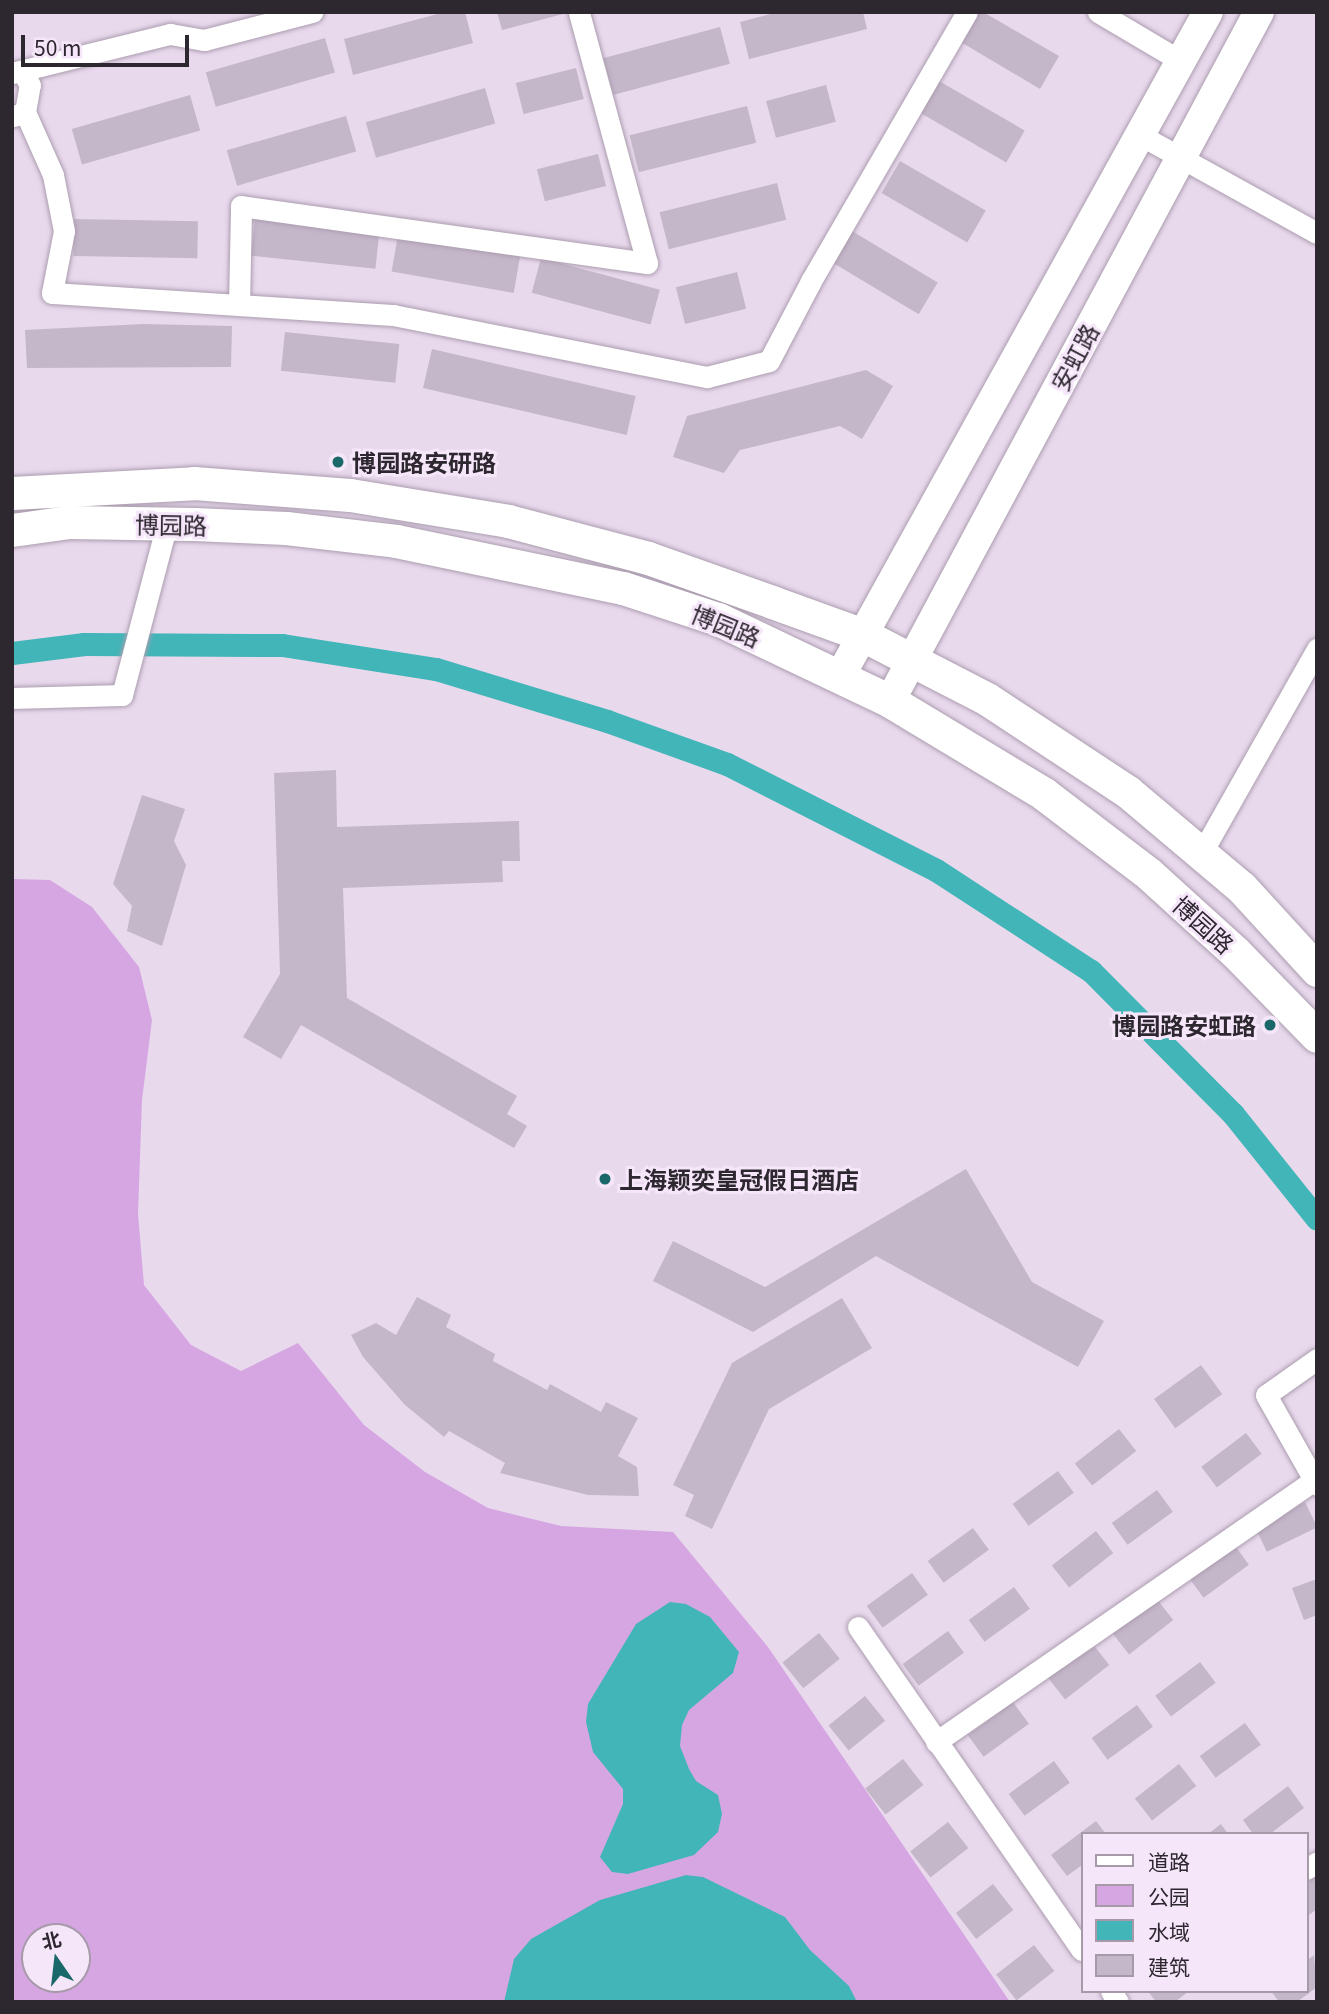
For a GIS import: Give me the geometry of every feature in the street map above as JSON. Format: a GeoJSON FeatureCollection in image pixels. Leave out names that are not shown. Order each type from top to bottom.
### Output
{"type":"FeatureCollection","features":[{"type":"Feature","properties":{"kind":"main road","name":"安虹路"},"geometry":{"type":"LineString","coordinates":[[839,678],[1208,12]]}},
{"type":"Feature","properties":{"kind":"main road","name":"安虹路"},"geometry":{"type":"LineString","coordinates":[[890,701],[1259,12]]}},
{"type":"Feature","properties":{"kind":"main road","name":"博园路"},"geometry":{"type":"LineString","coordinates":[[12,493],[194,483],[301,488],[395,502],[508,522],[648,558],[863,635],[987,699],[1117,785],[1241,887],[1317,970]]}},
{"type":"Feature","properties":{"kind":"main road","name":"博园路"},"geometry":{"type":"LineString","coordinates":[[12,530],[69,522],[167,524],[286,528],[396,541],[624,588],[718,619],[890,701],[1044,794],[1149,874],[1235,952],[1317,1036]]}},
{"type":"Feature","properties":{"kind":"street"},"geometry":{"type":"LineString","coordinates":[[17,72],[170,34],[204,40],[312,12]]}},
{"type":"Feature","properties":{"kind":"street"},"geometry":{"type":"LineString","coordinates":[[239,305],[241,206],[647,263],[579,12]]}},
{"type":"Feature","properties":{"kind":"street"},"geometry":{"type":"LineString","coordinates":[[17,72],[30,85],[19,114],[53,175],[64,231],[52,293],[393,316],[707,377],[769,361],[811,281],[967,12]]}},
{"type":"Feature","properties":{"kind":"street"},"geometry":{"type":"LineString","coordinates":[[1098,12],[1181,61]]}},
{"type":"Feature","properties":{"kind":"street"},"geometry":{"type":"LineString","coordinates":[[1140,135],[1317,233]]}},
{"type":"Feature","properties":{"kind":"street"},"geometry":{"type":"LineString","coordinates":[[12,698],[122,695],[167,524]]}},
{"type":"Feature","properties":{"kind":"street"},"geometry":{"type":"LineString","coordinates":[[1201,853],[1317,649]]}},
{"type":"Feature","properties":{"kind":"street"},"geometry":{"type":"LineString","coordinates":[[936,1742],[1315,1482],[1266,1395],[1317,1359]]}},
{"type":"Feature","properties":{"kind":"street"},"geometry":{"type":"LineString","coordinates":[[858,1627],[1080,1947]]}},
{"type":"Feature","properties":{"kind":"green space"},"geometry":{"type":"Polygon","coordinates":[[[12,879],[50,880],[92,907],[139,967],[152,1020],[142,1100],[138,1214],[144,1285],[191,1345],[241,1371],[298,1343],[364,1425],[425,1472],[488,1508],[561,1526],[673,1532],[768,1647],[1010,2002],[12,2002],[12,879]]]}},
{"type":"Feature","properties":{"kind":"water"},"geometry":{"type":"Polygon","coordinates":[[[670,1602],[686,1604],[710,1617],[739,1652],[733,1673],[689,1710],[682,1725],[680,1746],[689,1769],[696,1781],[718,1795],[722,1814],[718,1832],[694,1855],[628,1874],[612,1872],[600,1857],[623,1804],[623,1789],[593,1752],[586,1722],[588,1704],[636,1624],[670,1602]]]}},
{"type":"Feature","properties":{"kind":"water"},"geometry":{"type":"Polygon","coordinates":[[[686,1875],[703,1877],[785,1917],[810,1950],[849,1986],[857,2002],[504,2002],[514,1959],[531,1939],[600,1900],[686,1875]]]}},
{"type":"Feature","properties":{"kind":"building"},"geometry":{"type":"Polygon","coordinates":[[[445,12],[465,12],[473,43],[353,75],[344,39],[445,12]]]}},
{"type":"Feature","properties":{"kind":"building"},"geometry":{"type":"Polygon","coordinates":[[[497,12],[566,12],[567,13],[502,30],[497,12]]]}},
{"type":"Feature","properties":{"kind":"building"},"geometry":{"type":"Polygon","coordinates":[[[778,12],[863,12],[867,29],[749,59],[740,22],[778,12]]]}},
{"type":"Feature","properties":{"kind":"building"},"geometry":{"type":"Polygon","coordinates":[[[969,12],[983,12],[1059,56],[1040,89],[954,38],[969,12]]]}},
{"type":"Feature","properties":{"kind":"building"},"geometry":{"type":"Polygon","coordinates":[[[720,27],[730,64],[613,95],[603,58],[720,27]]]}},
{"type":"Feature","properties":{"kind":"building"},"geometry":{"type":"Polygon","coordinates":[[[325,38],[335,73],[216,107],[206,72],[325,38]]]}},
{"type":"Feature","properties":{"kind":"building"},"geometry":{"type":"Polygon","coordinates":[[[576,68],[584,99],[524,114],[516,83],[576,68]]]}},
{"type":"Feature","properties":{"kind":"building"},"geometry":{"type":"Polygon","coordinates":[[[939,81],[1025,130],[1006,163],[920,113],[939,81]]]}},
{"type":"Feature","properties":{"kind":"building"},"geometry":{"type":"Polygon","coordinates":[[[826,85],[836,122],[776,138],[766,101],[826,85]]]}},
{"type":"Feature","properties":{"kind":"building"},"geometry":{"type":"Polygon","coordinates":[[[485,88],[495,124],[376,158],[366,122],[485,88]]]}},
{"type":"Feature","properties":{"kind":"building"},"geometry":{"type":"Polygon","coordinates":[[[190,95],[200,131],[82,164],[72,129],[190,95]]]}},
{"type":"Feature","properties":{"kind":"building"},"geometry":{"type":"Polygon","coordinates":[[[747,106],[756,143],[639,172],[630,135],[747,106]]]}},
{"type":"Feature","properties":{"kind":"building"},"geometry":{"type":"Polygon","coordinates":[[[346,116],[356,152],[237,186],[227,150],[346,116]]]}},
{"type":"Feature","properties":{"kind":"building"},"geometry":{"type":"Polygon","coordinates":[[[598,154],[606,186],[545,201],[537,169],[598,154]]]}},
{"type":"Feature","properties":{"kind":"building"},"geometry":{"type":"Polygon","coordinates":[[[900,161],[986,211],[967,243],[882,193],[900,161]]]}},
{"type":"Feature","properties":{"kind":"building"},"geometry":{"type":"Polygon","coordinates":[[[777,183],[786,220],[669,249],[660,212],[777,183]]]}},
{"type":"Feature","properties":{"kind":"building"},"geometry":{"type":"Polygon","coordinates":[[[74,219],[198,221],[197,258],[73,256],[74,219]]]}},
{"type":"Feature","properties":{"kind":"building"},"geometry":{"type":"Polygon","coordinates":[[[255,219],[379,232],[375,269],[251,256],[255,219]]]}},
{"type":"Feature","properties":{"kind":"building"},"geometry":{"type":"Polygon","coordinates":[[[852,231],[938,283],[919,314],[833,263],[852,231]]]}},
{"type":"Feature","properties":{"kind":"building"},"geometry":{"type":"Polygon","coordinates":[[[398,235],[520,257],[514,293],[392,271],[398,235]]]}},
{"type":"Feature","properties":{"kind":"building"},"geometry":{"type":"Polygon","coordinates":[[[541,258],[660,290],[650,325],[532,293],[541,258]]]}},
{"type":"Feature","properties":{"kind":"building"},"geometry":{"type":"Polygon","coordinates":[[[737,272],[746,309],[685,324],[676,287],[737,272]]]}},
{"type":"Feature","properties":{"kind":"building"},"geometry":{"type":"Polygon","coordinates":[[[143,324],[232,326],[231,367],[27,368],[25,330],[143,324]]]}},
{"type":"Feature","properties":{"kind":"building"},"geometry":{"type":"Polygon","coordinates":[[[285,332],[399,344],[395,383],[281,371],[285,332]]]}},
{"type":"Feature","properties":{"kind":"building"},"geometry":{"type":"Polygon","coordinates":[[[432,349],[636,396],[627,435],[423,388],[432,349]]]}},
{"type":"Feature","properties":{"kind":"building"},"geometry":{"type":"Polygon","coordinates":[[[866,370],[893,386],[862,439],[840,426],[740,450],[724,473],[673,457],[687,416],[866,370]]]}},
{"type":"Feature","properties":{"kind":"building"},"geometry":{"type":"Polygon","coordinates":[[[336,770],[337,827],[519,821],[520,861],[502,861],[503,882],[343,888],[347,998],[517,1096],[507,1114],[527,1126],[514,1148],[301,1025],[281,1059],[243,1037],[280,974],[274,773],[336,770]]]}},
{"type":"Feature","properties":{"kind":"building"},"geometry":{"type":"Polygon","coordinates":[[[142,795],[185,809],[174,841],[186,865],[162,946],[127,931],[132,906],[113,884],[142,795]]]}},
{"type":"Feature","properties":{"kind":"building"},"geometry":{"type":"Polygon","coordinates":[[[966,1169],[1032,1282],[1104,1321],[1078,1367],[876,1256],[753,1332],[653,1281],[673,1241],[765,1287],[966,1169]]]}},
{"type":"Feature","properties":{"kind":"building"},"geometry":{"type":"Polygon","coordinates":[[[417,1297],[451,1315],[446,1327],[495,1354],[493,1361],[547,1390],[550,1384],[601,1412],[606,1402],[638,1418],[618,1456],[637,1467],[639,1496],[588,1495],[500,1473],[505,1463],[449,1431],[444,1437],[405,1405],[363,1357],[351,1335],[376,1323],[396,1335],[417,1297]]]}},
{"type":"Feature","properties":{"kind":"building"},"geometry":{"type":"Polygon","coordinates":[[[842,1298],[872,1348],[769,1409],[712,1529],[685,1516],[694,1495],[673,1485],[732,1363],[842,1298]]]}},
{"type":"Feature","properties":{"kind":"building"},"geometry":{"type":"Polygon","coordinates":[[[1201,1365],[1222,1394],[1175,1428],[1154,1399],[1201,1365]]]}},
{"type":"Feature","properties":{"kind":"building"},"geometry":{"type":"Polygon","coordinates":[[[1119,1429],[1136,1451],[1092,1486],[1075,1463],[1119,1429]]]}},
{"type":"Feature","properties":{"kind":"building"},"geometry":{"type":"Polygon","coordinates":[[[1246,1433],[1262,1454],[1217,1487],[1201,1467],[1246,1433]]]}},
{"type":"Feature","properties":{"kind":"building"},"geometry":{"type":"Polygon","coordinates":[[[1058,1471],[1074,1493],[1029,1526],[1013,1504],[1058,1471]]]}},
{"type":"Feature","properties":{"kind":"building"},"geometry":{"type":"Polygon","coordinates":[[[1157,1490],[1173,1512],[1128,1545],[1112,1523],[1157,1490]]]}},
{"type":"Feature","properties":{"kind":"building"},"geometry":{"type":"Polygon","coordinates":[[[1305,1502],[1317,1527],[1267,1552],[1255,1527],[1305,1502]]]}},
{"type":"Feature","properties":{"kind":"building"},"geometry":{"type":"Polygon","coordinates":[[[973,1528],[989,1550],[944,1583],[928,1561],[973,1528]]]}},
{"type":"Feature","properties":{"kind":"building"},"geometry":{"type":"Polygon","coordinates":[[[1096,1531],[1113,1553],[1069,1588],[1052,1565],[1096,1531]]]}},
{"type":"Feature","properties":{"kind":"building"},"geometry":{"type":"Polygon","coordinates":[[[1233,1543],[1249,1565],[1204,1598],[1188,1576],[1233,1543]]]}},
{"type":"Feature","properties":{"kind":"building"},"geometry":{"type":"Polygon","coordinates":[[[912,1573],[928,1595],[883,1628],[867,1606],[912,1573]]]}},
{"type":"Feature","properties":{"kind":"building"},"geometry":{"type":"Polygon","coordinates":[[[1317,1579],[1317,1615],[1304,1620],[1292,1588],[1317,1579]]]}},
{"type":"Feature","properties":{"kind":"building"},"geometry":{"type":"Polygon","coordinates":[[[1014,1587],[1030,1609],[985,1642],[969,1620],[1014,1587]]]}},
{"type":"Feature","properties":{"kind":"building"},"geometry":{"type":"Polygon","coordinates":[[[1156,1598],[1173,1620],[1129,1655],[1112,1632],[1156,1598]]]}},
{"type":"Feature","properties":{"kind":"building"},"geometry":{"type":"Polygon","coordinates":[[[948,1631],[964,1653],[919,1686],[903,1664],[948,1631]]]}},
{"type":"Feature","properties":{"kind":"building"},"geometry":{"type":"Polygon","coordinates":[[[819,1633],[840,1659],[803,1688],[782,1663],[819,1633]]]}},
{"type":"Feature","properties":{"kind":"building"},"geometry":{"type":"Polygon","coordinates":[[[1092,1643],[1109,1665],[1065,1700],[1048,1677],[1092,1643]]]}},
{"type":"Feature","properties":{"kind":"building"},"geometry":{"type":"Polygon","coordinates":[[[1200,1662],[1216,1683],[1171,1716],[1155,1696],[1200,1662]]]}},
{"type":"Feature","properties":{"kind":"building"},"geometry":{"type":"Polygon","coordinates":[[[865,1696],[885,1721],[849,1750],[828,1726],[865,1696]]]}},
{"type":"Feature","properties":{"kind":"building"},"geometry":{"type":"Polygon","coordinates":[[[1013,1702],[1029,1724],[984,1757],[968,1735],[1013,1702]]]}},
{"type":"Feature","properties":{"kind":"building"},"geometry":{"type":"Polygon","coordinates":[[[1137,1705],[1153,1727],[1108,1760],[1092,1738],[1137,1705]]]}},
{"type":"Feature","properties":{"kind":"building"},"geometry":{"type":"Polygon","coordinates":[[[1245,1723],[1261,1745],[1216,1778],[1200,1756],[1245,1723]]]}},
{"type":"Feature","properties":{"kind":"building"},"geometry":{"type":"Polygon","coordinates":[[[903,1759],[923,1785],[885,1815],[865,1789],[903,1759]]]}},
{"type":"Feature","properties":{"kind":"building"},"geometry":{"type":"Polygon","coordinates":[[[1054,1761],[1070,1783],[1025,1816],[1009,1794],[1054,1761]]]}},
{"type":"Feature","properties":{"kind":"building"},"geometry":{"type":"Polygon","coordinates":[[[1179,1764],[1196,1786],[1152,1821],[1135,1798],[1179,1764]]]}},
{"type":"Feature","properties":{"kind":"building"},"geometry":{"type":"Polygon","coordinates":[[[1288,1786],[1304,1808],[1273,1832],[1252,1832],[1243,1820],[1288,1786]]]}},
{"type":"Feature","properties":{"kind":"building"},"geometry":{"type":"Polygon","coordinates":[[[1096,1821],[1104,1832],[1081,1832],[1096,1821]]]}},
{"type":"Feature","properties":{"kind":"building"},"geometry":{"type":"Polygon","coordinates":[[[948,1822],[968,1848],[930,1878],[910,1852],[948,1822]]]}},
{"type":"Feature","properties":{"kind":"building"},"geometry":{"type":"Polygon","coordinates":[[[1221,1824],[1227,1832],[1211,1832],[1221,1824]]]}},
{"type":"Feature","properties":{"kind":"building"},"geometry":{"type":"Polygon","coordinates":[[[1080,1833],[1080,1866],[1067,1876],[1051,1855],[1080,1833]]]}},
{"type":"Feature","properties":{"kind":"building"},"geometry":{"type":"Polygon","coordinates":[[[1317,1875],[1317,1909],[1308,1916],[1308,1882],[1317,1875]]]}},
{"type":"Feature","properties":{"kind":"building"},"geometry":{"type":"Polygon","coordinates":[[[993,1884],[1013,1910],[976,1939],[956,1913],[993,1884]]]}},
{"type":"Feature","properties":{"kind":"building"},"geometry":{"type":"Polygon","coordinates":[[[1034,1945],[1054,1971],[1016,2001],[996,1975],[1034,1945]]]}},
{"type":"Feature","properties":{"kind":"building"},"geometry":{"type":"Polygon","coordinates":[[[1314,1955],[1317,1987],[1297,2002],[1279,2002],[1272,1993],[1308,1993],[1308,1960],[1314,1955]]]}},
{"type":"Feature","properties":{"kind":"building"},"geometry":{"type":"Polygon","coordinates":[[[1149,1993],[1186,1993],[1175,2002],[1156,2002],[1149,1993]]]}},
{"type":"Feature","properties":{"kind":"waterway"},"geometry":{"type":"LineString","coordinates":[[12,653],[84,644],[282,645],[436,669],[607,721],[727,764],[936,870],[1091,971],[1233,1114],[1317,1219]]}},
{"type":"Feature","properties":{"kind":"place","name":"博园路安研路"},"geometry":{"type":"Point","coordinates":[338,462]}},
{"type":"Feature","properties":{"kind":"place","name":"博园路安虹路"},"geometry":{"type":"Point","coordinates":[1270,1025]}},
{"type":"Feature","properties":{"kind":"place","name":"上海颖奕皇冠假日酒店"},"geometry":{"type":"Point","coordinates":[605,1179]}}]}
